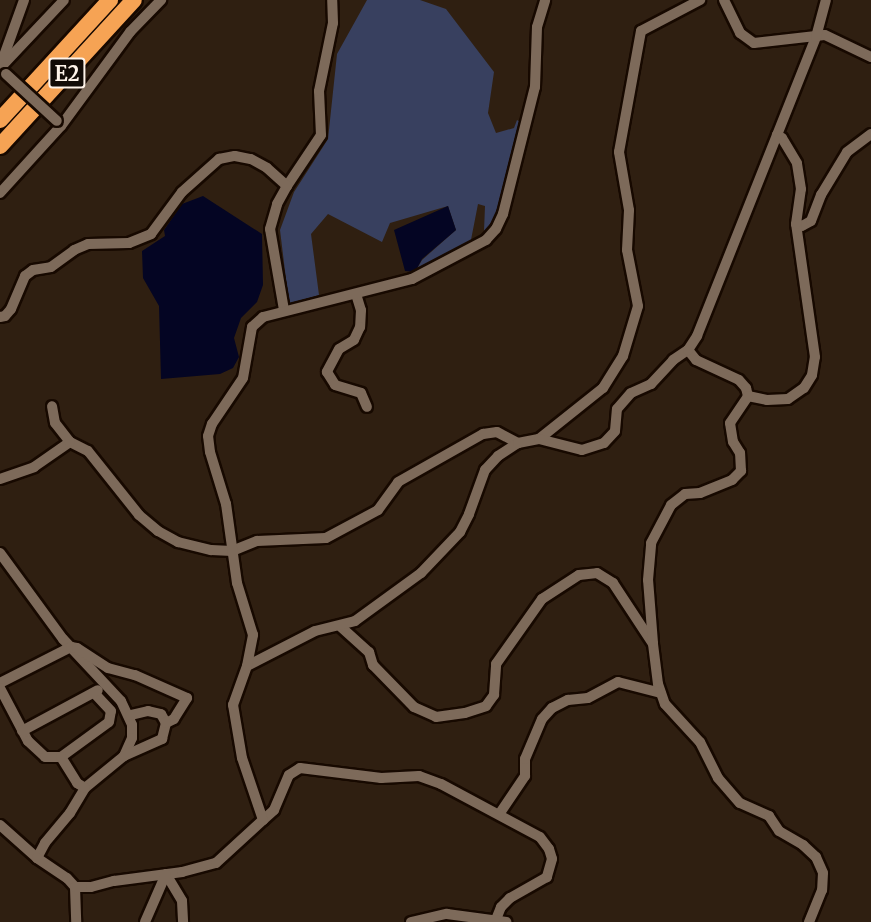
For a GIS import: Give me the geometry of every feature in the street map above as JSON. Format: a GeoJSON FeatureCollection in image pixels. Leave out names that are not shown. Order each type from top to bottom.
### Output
{"type":"FeatureCollection","features":[{"type":"Feature","properties":{"kind":"highway","name":"E2"},"geometry":{"type":"LineString","coordinates":[[0,120],[110,0]]}},
{"type":"Feature","properties":{"kind":"highway","name":"E2"},"geometry":{"type":"LineString","coordinates":[[0,146],[134,0]]}},
{"type":"Feature","properties":{"kind":"street"},"geometry":{"type":"LineString","coordinates":[[1,69],[24,0]]}},
{"type":"Feature","properties":{"kind":"street"},"geometry":{"type":"LineString","coordinates":[[1,69],[64,0]]}},
{"type":"Feature","properties":{"kind":"street"},"geometry":{"type":"LineString","coordinates":[[0,193],[59,124],[130,32],[161,0]]}},
{"type":"Feature","properties":{"kind":"street"},"geometry":{"type":"LineString","coordinates":[[284,310],[270,229],[277,204],[321,135],[319,91],[333,22],[332,0]]}},
{"type":"Feature","properties":{"kind":"street"},"geometry":{"type":"LineString","coordinates":[[263,820],[242,758],[233,705],[247,666],[253,635],[237,583],[226,504],[210,452],[208,436],[212,424],[243,378],[252,327],[263,317],[412,279],[486,240],[496,229],[503,214],[535,87],[537,27],[545,0]]}},
{"type":"Feature","properties":{"kind":"street"},"geometry":{"type":"LineString","coordinates":[[539,439],[603,388],[623,356],[638,306],[627,250],[629,210],[620,152],[641,31],[700,0]]}},
{"type":"Feature","properties":{"kind":"street"},"geometry":{"type":"LineString","coordinates":[[724,0],[740,33],[754,43],[825,35],[871,57]]}},
{"type":"Feature","properties":{"kind":"street"},"geometry":{"type":"LineString","coordinates":[[247,666],[315,631],[341,627],[355,621],[421,573],[460,532],[470,514],[485,470],[498,456],[518,443],[539,439],[582,450],[604,443],[615,431],[618,409],[631,393],[651,384],[673,360],[688,350],[697,336],[816,37],[826,0]]}},
{"type":"Feature","properties":{"kind":"street"},"geometry":{"type":"LineString","coordinates":[[1,69],[59,124]]}},
{"type":"Feature","properties":{"kind":"street"},"geometry":{"type":"LineString","coordinates":[[796,224],[802,226],[811,221],[822,195],[848,152],[871,134]]}},
{"type":"Feature","properties":{"kind":"street"},"geometry":{"type":"LineString","coordinates":[[748,396],[767,400],[788,399],[804,388],[812,375],[815,357],[796,224],[801,189],[797,163],[782,138],[777,135]]}},
{"type":"Feature","properties":{"kind":"street"},"geometry":{"type":"LineString","coordinates":[[0,317],[5,316],[11,309],[25,276],[33,270],[51,267],[74,250],[88,244],[129,243],[151,234],[182,192],[219,159],[235,156],[251,159],[267,168],[287,186]]}},
{"type":"Feature","properties":{"kind":"street"},"geometry":{"type":"LineString","coordinates":[[356,294],[361,310],[360,327],[354,340],[339,349],[327,372],[335,385],[361,393],[367,406]]}},
{"type":"Feature","properties":{"kind":"street"},"geometry":{"type":"LineString","coordinates":[[688,350],[696,360],[739,380],[746,388],[748,396],[730,423],[733,442],[740,453],[741,471],[732,480],[700,493],[685,494],[670,505],[651,543],[648,580],[653,644],[661,693],[665,704],[700,742],[718,778],[740,803],[769,816],[779,831],[803,845],[816,857],[823,873],[822,890],[809,922]]}},
{"type":"Feature","properties":{"kind":"street"},"geometry":{"type":"LineString","coordinates":[[52,406],[55,423],[70,442],[88,451],[139,514],[158,531],[178,542],[211,550],[232,551],[257,541],[326,538],[378,510],[398,482],[483,434],[497,432],[518,443]]}},
{"type":"Feature","properties":{"kind":"street"},"geometry":{"type":"LineString","coordinates":[[0,480],[34,467],[70,442]]}},
{"type":"Feature","properties":{"kind":"street"},"geometry":{"type":"LineString","coordinates":[[0,553],[71,646],[130,715],[132,738],[124,756]]}},
{"type":"Feature","properties":{"kind":"street"},"geometry":{"type":"LineString","coordinates":[[341,627],[369,652],[373,665],[414,708],[436,717],[465,713],[486,706],[494,695],[496,664],[542,599],[579,575],[597,573],[613,583],[653,644]]}},
{"type":"Feature","properties":{"kind":"street"},"geometry":{"type":"LineString","coordinates":[[0,683],[71,646]]}},
{"type":"Feature","properties":{"kind":"street"},"geometry":{"type":"LineString","coordinates":[[71,646],[108,668],[135,675],[187,698],[174,719],[166,723]]}},
{"type":"Feature","properties":{"kind":"street"},"geometry":{"type":"LineString","coordinates":[[500,813],[525,776],[525,759],[542,719],[552,708],[568,700],[588,698],[618,682],[661,693]]}},
{"type":"Feature","properties":{"kind":"street"},"geometry":{"type":"LineString","coordinates":[[22,731],[97,695],[106,685]]}},
{"type":"Feature","properties":{"kind":"street"},"geometry":{"type":"LineString","coordinates":[[0,688],[22,731],[45,757],[61,757],[109,722],[111,711],[97,695]]}},
{"type":"Feature","properties":{"kind":"street"},"geometry":{"type":"LineString","coordinates":[[37,858],[45,843],[70,813],[85,788],[124,756],[162,739],[166,723],[161,714],[148,711],[130,715]]}},
{"type":"Feature","properties":{"kind":"street"},"geometry":{"type":"LineString","coordinates":[[61,757],[77,783],[85,788]]}},
{"type":"Feature","properties":{"kind":"street"},"geometry":{"type":"LineString","coordinates":[[75,887],[91,887],[216,863],[274,810],[289,775],[300,768],[381,778],[419,776],[500,813],[540,837],[549,849],[552,859],[547,877],[510,897],[501,908],[499,922],[447,914],[411,922]]}},
{"type":"Feature","properties":{"kind":"street"},"geometry":{"type":"LineString","coordinates":[[0,825],[37,858],[67,878],[75,887],[75,922]]}},
{"type":"Feature","properties":{"kind":"street"},"geometry":{"type":"LineString","coordinates":[[145,922],[166,874]]}},
{"type":"Feature","properties":{"kind":"street"},"geometry":{"type":"LineString","coordinates":[[166,874],[182,901],[183,922]]}},
{"type":"Feature","properties":{"kind":"shaded area"},"geometry":{"type":"Polygon","coordinates":[[[367,0],[420,0],[446,9],[494,72],[488,113],[496,133],[514,128],[517,120],[520,122],[503,201],[489,228],[484,231],[485,206],[478,204],[470,245],[415,272],[422,260],[456,230],[448,206],[390,223],[382,242],[328,214],[311,234],[319,295],[289,304],[280,230],[294,192],[328,139],[337,54],[367,0]]]}},
{"type":"Feature","properties":{"kind":"shaded area"},"geometry":{"type":"Polygon","coordinates":[[[203,196],[262,234],[263,285],[257,302],[241,318],[234,338],[239,357],[233,368],[220,374],[161,379],[159,306],[143,278],[142,251],[165,236],[164,230],[182,204],[203,196]]]}},
{"type":"Feature","properties":{"kind":"shaded area"},"geometry":{"type":"Polygon","coordinates":[[[448,206],[456,230],[422,259],[415,272],[405,271],[394,230],[448,206]]]}}]}
